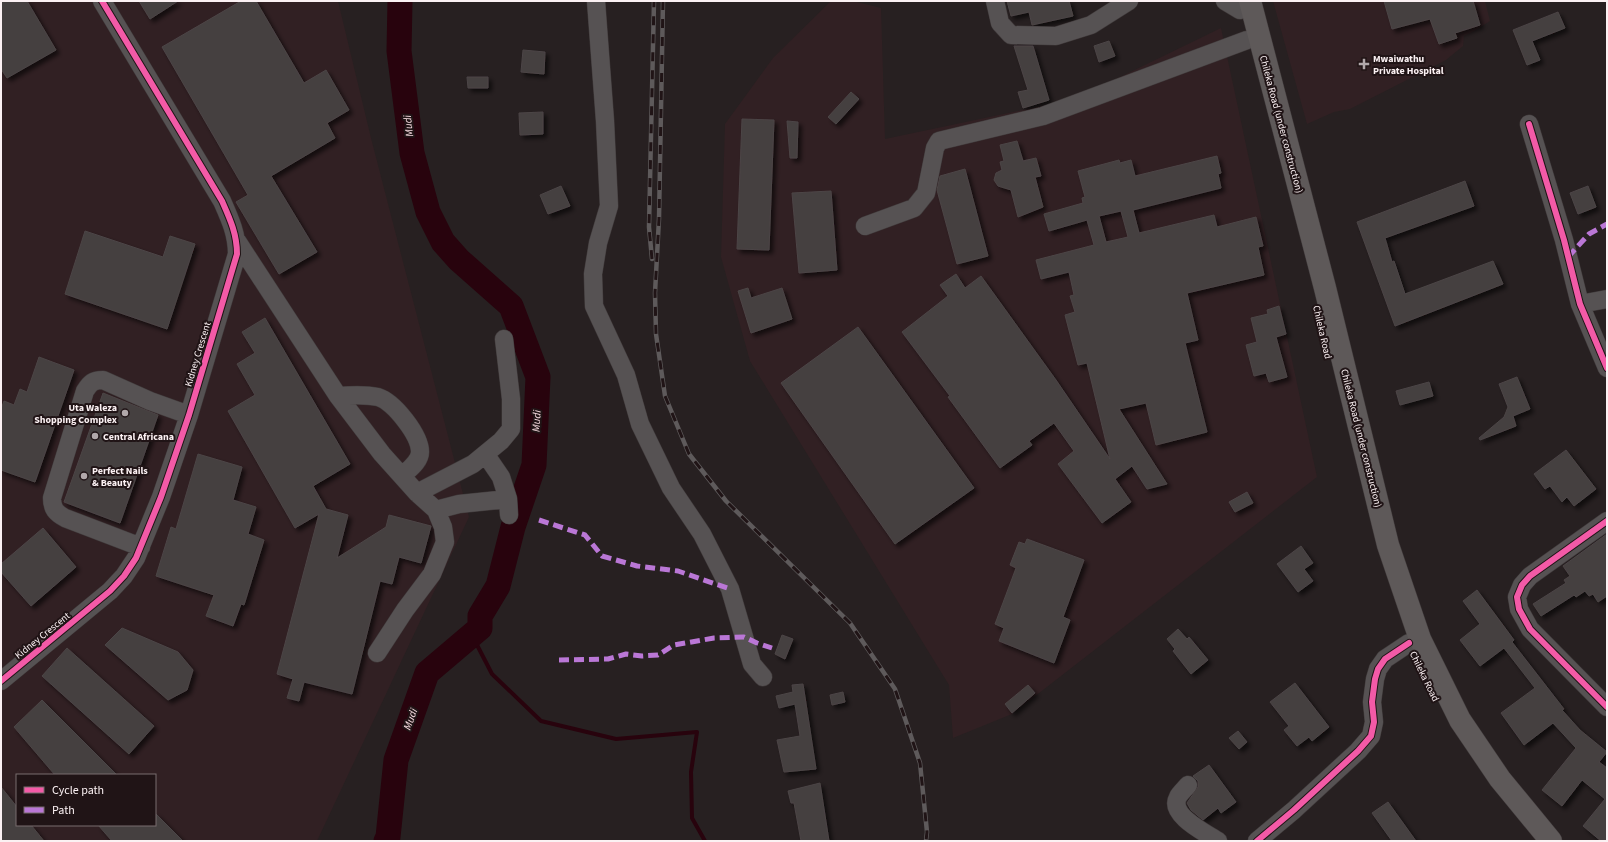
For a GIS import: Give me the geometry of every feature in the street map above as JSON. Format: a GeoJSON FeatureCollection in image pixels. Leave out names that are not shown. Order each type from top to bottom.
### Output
{"type":"FeatureCollection","features":[{"type":"Feature","properties":{"kind":"highway","name":"Chileka Road"},"geometry":{"type":"LineString","coordinates":[[1238,3],[1310,276],[1376,542],[1409,643],[1434,695],[1464,746],[1507,809],[1534,841]]}},
{"type":"Feature","properties":{"kind":"highway","name":"Chileka Road (under construction)"},"geometry":{"type":"LineString","coordinates":[[1238,3],[1325,288],[1388,546],[1420,639],[1460,720],[1500,779],[1551,841]]}},
{"type":"Feature","properties":{"kind":"street","name":"Kidney Crescent"},"geometry":{"type":"LineString","coordinates":[[1,681],[110,591],[124,576],[136,558],[161,497],[189,415],[237,254],[237,242],[233,226],[222,201],[102,1]]}},
{"type":"Feature","properties":{"kind":"street"},"geometry":{"type":"LineString","coordinates":[[596,1],[605,113],[609,206],[598,243],[593,274],[594,306],[626,375],[640,424],[671,488],[702,534],[730,589],[752,664],[763,677]]}},
{"type":"Feature","properties":{"kind":"street"},"geometry":{"type":"LineString","coordinates":[[995,1],[1000,22],[1011,35],[1056,36],[1091,25],[1129,1]]}},
{"type":"Feature","properties":{"kind":"street"},"geometry":{"type":"LineString","coordinates":[[865,226],[914,208],[926,193],[935,148],[939,141],[1043,116],[1247,40]]}},
{"type":"Feature","properties":{"kind":"street"},"geometry":{"type":"LineString","coordinates":[[1529,124],[1564,240],[1580,304],[1607,368]]}},
{"type":"Feature","properties":{"kind":"street"},"geometry":{"type":"LineString","coordinates":[[237,242],[338,396],[382,454],[417,493],[436,510],[443,527],[444,542],[432,574],[405,610],[377,653]]}},
{"type":"Feature","properties":{"kind":"street"},"geometry":{"type":"LineString","coordinates":[[1580,304],[1607,299]]}},
{"type":"Feature","properties":{"kind":"street"},"geometry":{"type":"LineString","coordinates":[[417,493],[473,464],[486,455],[511,429],[511,398],[504,339]]}},
{"type":"Feature","properties":{"kind":"street"},"geometry":{"type":"LineString","coordinates":[[141,547],[65,518],[57,514],[52,507],[52,498],[85,391],[90,383],[96,380],[103,380],[150,401],[189,415]]}},
{"type":"Feature","properties":{"kind":"street"},"geometry":{"type":"LineString","coordinates":[[338,396],[360,395],[379,398],[395,407],[418,440],[420,453],[416,462],[402,476]]}},
{"type":"Feature","properties":{"kind":"street"},"geometry":{"type":"LineString","coordinates":[[436,510],[460,504],[508,507],[501,477],[486,455]]}},
{"type":"Feature","properties":{"kind":"street"},"geometry":{"type":"LineString","coordinates":[[1607,521],[1530,576],[1522,585],[1517,597],[1519,609],[1530,629],[1607,707]]}},
{"type":"Feature","properties":{"kind":"street"},"geometry":{"type":"LineString","coordinates":[[1257,841],[1294,810],[1358,752],[1371,736],[1374,722],[1372,702],[1378,669],[1385,659],[1409,643]]}},
{"type":"Feature","properties":{"kind":"street"},"geometry":{"type":"LineString","coordinates":[[1188,785],[1177,798],[1176,806],[1179,813],[1218,841]]}},
{"type":"Feature","properties":{"kind":"shaded area"},"geometry":{"type":"Polygon","coordinates":[[[1,1],[338,1],[371,138],[469,517],[317,841],[1,841],[1,1]]]}},
{"type":"Feature","properties":{"kind":"shaded area"},"geometry":{"type":"Polygon","coordinates":[[[831,1],[853,1],[881,8],[885,139],[1075,99],[1221,28],[1317,477],[1012,714],[953,738],[949,685],[750,361],[721,257],[725,124],[773,58],[831,1]]]}},
{"type":"Feature","properties":{"kind":"shaded area","name":"Mwaiwathu Private Hospital"},"geometry":{"type":"Polygon","coordinates":[[[1273,1],[1485,1],[1490,21],[1464,36],[1463,46],[1446,60],[1350,109],[1334,112],[1307,124],[1273,1]]]}},
{"type":"Feature","properties":{"kind":"building"},"geometry":{"type":"Polygon","coordinates":[[[1,1],[27,1],[56,50],[7,78],[1,69],[1,1]]]}},
{"type":"Feature","properties":{"kind":"building"},"geometry":{"type":"Polygon","coordinates":[[[139,1],[178,1],[150,19],[139,1]]]}},
{"type":"Feature","properties":{"kind":"building"},"geometry":{"type":"Polygon","coordinates":[[[241,1],[256,1],[304,83],[326,70],[349,110],[327,123],[335,138],[271,176],[317,252],[279,274],[236,202],[248,195],[162,47],[241,1]]]}},
{"type":"Feature","properties":{"kind":"building"},"geometry":{"type":"Polygon","coordinates":[[[1007,1],[1069,1],[1073,16],[1032,25],[1029,12],[1011,16],[1007,1]]]}},
{"type":"Feature","properties":{"kind":"building"},"geometry":{"type":"Polygon","coordinates":[[[1384,1],[1473,1],[1480,25],[1455,33],[1457,38],[1439,44],[1430,19],[1392,29],[1384,1]]]}},
{"type":"Feature","properties":{"kind":"building"},"geometry":{"type":"Polygon","coordinates":[[[1558,12],[1565,28],[1532,41],[1540,60],[1527,65],[1513,30],[1558,12]]]}},
{"type":"Feature","properties":{"kind":"building"},"geometry":{"type":"Polygon","coordinates":[[[1109,41],[1115,56],[1099,62],[1094,46],[1109,41]]]}},
{"type":"Feature","properties":{"kind":"building"},"geometry":{"type":"Polygon","coordinates":[[[1014,46],[1033,46],[1049,100],[1023,108],[1018,92],[1028,90],[1014,46]]]}},
{"type":"Feature","properties":{"kind":"building"},"geometry":{"type":"Polygon","coordinates":[[[523,50],[545,52],[544,74],[521,72],[523,50]]]}},
{"type":"Feature","properties":{"kind":"building"},"geometry":{"type":"Polygon","coordinates":[[[467,77],[488,77],[488,88],[468,88],[467,77]]]}},
{"type":"Feature","properties":{"kind":"building"},"geometry":{"type":"Polygon","coordinates":[[[851,92],[859,99],[836,124],[828,117],[851,92]]]}},
{"type":"Feature","properties":{"kind":"building"},"geometry":{"type":"Polygon","coordinates":[[[543,112],[543,134],[520,135],[519,113],[543,112]]]}},
{"type":"Feature","properties":{"kind":"building"},"geometry":{"type":"Polygon","coordinates":[[[742,119],[774,120],[769,250],[737,249],[742,119]]]}},
{"type":"Feature","properties":{"kind":"building"},"geometry":{"type":"Polygon","coordinates":[[[787,121],[798,122],[797,158],[790,158],[787,121]]]}},
{"type":"Feature","properties":{"kind":"building"},"geometry":{"type":"Polygon","coordinates":[[[1017,141],[1023,161],[1036,158],[1041,176],[1035,177],[1043,207],[1018,217],[1011,190],[998,186],[994,180],[996,173],[1002,170],[1000,162],[1004,161],[1000,145],[1017,141]]]}},
{"type":"Feature","properties":{"kind":"building"},"geometry":{"type":"Polygon","coordinates":[[[1217,156],[1221,173],[1218,174],[1221,188],[1133,210],[1139,233],[1214,215],[1217,227],[1256,217],[1263,246],[1258,247],[1264,275],[1187,293],[1198,340],[1185,343],[1207,432],[1156,445],[1146,403],[1119,409],[1167,484],[1147,489],[1132,466],[1115,479],[1131,502],[1102,523],[1058,464],[1074,451],[1054,423],[1029,441],[1032,445],[1000,468],[948,397],[950,396],[902,332],[948,296],[940,285],[956,274],[965,288],[981,276],[1056,380],[1110,459],[1087,363],[1078,365],[1065,315],[1075,312],[1070,296],[1074,295],[1069,272],[1041,279],[1036,260],[1094,245],[1087,220],[1049,231],[1044,214],[1083,203],[1082,198],[1085,197],[1078,171],[1119,160],[1120,163],[1131,160],[1135,176],[1217,156]],[[1121,211],[1099,216],[1106,242],[1128,237],[1121,211]]]}},
{"type":"Feature","properties":{"kind":"building"},"geometry":{"type":"Polygon","coordinates":[[[965,169],[988,256],[957,264],[937,190],[940,176],[965,169]]]}},
{"type":"Feature","properties":{"kind":"building"},"geometry":{"type":"Polygon","coordinates":[[[1465,181],[1474,206],[1385,238],[1392,262],[1394,261],[1405,294],[1493,261],[1503,284],[1395,326],[1357,222],[1465,181]]]}},
{"type":"Feature","properties":{"kind":"building"},"geometry":{"type":"Polygon","coordinates":[[[561,186],[570,206],[548,214],[540,195],[561,186]]]}},
{"type":"Feature","properties":{"kind":"building"},"geometry":{"type":"Polygon","coordinates":[[[1588,186],[1596,207],[1578,214],[1570,193],[1588,186]]]}},
{"type":"Feature","properties":{"kind":"building"},"geometry":{"type":"Polygon","coordinates":[[[831,191],[837,270],[799,273],[792,193],[831,191]]]}},
{"type":"Feature","properties":{"kind":"building"},"geometry":{"type":"Polygon","coordinates":[[[85,231],[163,257],[170,236],[195,244],[167,329],[65,294],[85,231]]]}},
{"type":"Feature","properties":{"kind":"building"},"geometry":{"type":"Polygon","coordinates":[[[748,288],[751,298],[782,288],[792,319],[751,333],[738,291],[748,288]]]}},
{"type":"Feature","properties":{"kind":"building"},"geometry":{"type":"Polygon","coordinates":[[[1279,306],[1286,334],[1276,337],[1287,377],[1269,382],[1266,373],[1254,376],[1246,345],[1257,342],[1251,318],[1268,314],[1267,310],[1279,306]]]}},
{"type":"Feature","properties":{"kind":"building"},"geometry":{"type":"Polygon","coordinates":[[[265,318],[350,464],[313,486],[326,509],[348,515],[337,558],[386,527],[389,515],[431,526],[421,563],[399,557],[392,584],[380,581],[352,694],[304,682],[299,701],[287,698],[293,679],[277,674],[319,514],[295,528],[228,411],[255,395],[237,364],[255,353],[242,332],[265,318]]]}},
{"type":"Feature","properties":{"kind":"building"},"geometry":{"type":"Polygon","coordinates":[[[858,327],[974,488],[895,544],[781,383],[858,327]]]}},
{"type":"Feature","properties":{"kind":"building"},"geometry":{"type":"Polygon","coordinates":[[[39,357],[74,370],[35,482],[1,470],[1,409],[4,401],[14,405],[20,389],[27,392],[39,357]]]}},
{"type":"Feature","properties":{"kind":"building"},"geometry":{"type":"Polygon","coordinates":[[[1517,377],[1530,409],[1513,416],[1516,426],[1480,440],[1479,438],[1504,417],[1508,407],[1499,384],[1517,377]]]}},
{"type":"Feature","properties":{"kind":"building"},"geometry":{"type":"Polygon","coordinates":[[[1429,382],[1433,396],[1400,405],[1396,391],[1429,382]]]}},
{"type":"Feature","properties":{"kind":"building"},"geometry":{"type":"Polygon","coordinates":[[[103,393],[158,415],[120,523],[64,502],[103,393]]]}},
{"type":"Feature","properties":{"kind":"building"},"geometry":{"type":"Polygon","coordinates":[[[1566,450],[1596,489],[1574,506],[1567,497],[1562,502],[1550,486],[1545,489],[1534,474],[1566,450]]]}},
{"type":"Feature","properties":{"kind":"building"},"geometry":{"type":"Polygon","coordinates":[[[198,454],[242,467],[233,500],[256,507],[248,534],[264,540],[244,605],[241,604],[233,626],[206,616],[214,595],[156,576],[171,527],[176,529],[198,454]]]}},
{"type":"Feature","properties":{"kind":"building"},"geometry":{"type":"Polygon","coordinates":[[[1247,492],[1253,503],[1235,512],[1229,502],[1247,492]]]}},
{"type":"Feature","properties":{"kind":"building"},"geometry":{"type":"Polygon","coordinates":[[[43,528],[76,567],[31,606],[1,572],[1,564],[43,528]]]}},
{"type":"Feature","properties":{"kind":"building"},"geometry":{"type":"Polygon","coordinates":[[[1607,534],[1607,596],[1598,602],[1593,594],[1589,596],[1585,591],[1576,597],[1574,595],[1541,616],[1533,604],[1566,583],[1564,580],[1570,576],[1563,566],[1607,534]]]}},
{"type":"Feature","properties":{"kind":"building"},"geometry":{"type":"Polygon","coordinates":[[[1027,539],[1084,560],[1063,617],[1070,620],[1054,663],[999,641],[1004,628],[995,624],[1016,568],[1010,565],[1019,542],[1025,544],[1027,539]]]}},
{"type":"Feature","properties":{"kind":"building"},"geometry":{"type":"Polygon","coordinates":[[[1301,546],[1313,563],[1304,569],[1313,581],[1298,592],[1277,564],[1301,546]]]}},
{"type":"Feature","properties":{"kind":"building"},"geometry":{"type":"Polygon","coordinates":[[[1477,590],[1514,640],[1512,642],[1564,709],[1562,710],[1580,730],[1607,752],[1599,762],[1607,768],[1607,841],[1601,841],[1583,826],[1605,799],[1582,780],[1562,806],[1542,790],[1576,748],[1553,723],[1524,745],[1501,713],[1535,688],[1504,648],[1480,666],[1460,640],[1480,624],[1463,601],[1477,590]]]}},
{"type":"Feature","properties":{"kind":"building"},"geometry":{"type":"Polygon","coordinates":[[[122,628],[178,652],[193,670],[187,690],[168,700],[105,645],[122,628]]]}},
{"type":"Feature","properties":{"kind":"building"},"geometry":{"type":"Polygon","coordinates":[[[1178,629],[1187,639],[1189,637],[1208,660],[1191,674],[1173,651],[1175,649],[1167,639],[1178,629]]]}},
{"type":"Feature","properties":{"kind":"building"},"geometry":{"type":"Polygon","coordinates":[[[782,635],[793,639],[785,659],[775,654],[782,635]]]}},
{"type":"Feature","properties":{"kind":"building"},"geometry":{"type":"Polygon","coordinates":[[[67,648],[154,726],[129,754],[42,676],[67,648]]]}},
{"type":"Feature","properties":{"kind":"building"},"geometry":{"type":"Polygon","coordinates":[[[1295,683],[1329,727],[1312,741],[1309,737],[1297,746],[1284,730],[1289,726],[1270,702],[1295,683]]]}},
{"type":"Feature","properties":{"kind":"building"},"geometry":{"type":"Polygon","coordinates":[[[803,684],[816,769],[784,772],[777,740],[800,736],[795,704],[779,708],[776,696],[793,692],[792,685],[803,684]]]}},
{"type":"Feature","properties":{"kind":"building"},"geometry":{"type":"Polygon","coordinates":[[[1028,685],[1035,693],[1012,713],[1005,704],[1028,685]]]}},
{"type":"Feature","properties":{"kind":"building"},"geometry":{"type":"Polygon","coordinates":[[[843,692],[845,702],[832,705],[830,695],[843,692]]]}},
{"type":"Feature","properties":{"kind":"building"},"geometry":{"type":"Polygon","coordinates":[[[42,700],[116,774],[54,774],[14,727],[42,700]]]}},
{"type":"Feature","properties":{"kind":"building"},"geometry":{"type":"Polygon","coordinates":[[[1238,731],[1247,742],[1239,749],[1229,738],[1238,731]]]}},
{"type":"Feature","properties":{"kind":"building"},"geometry":{"type":"Polygon","coordinates":[[[1209,765],[1236,802],[1221,813],[1218,808],[1203,820],[1191,810],[1187,803],[1198,787],[1198,781],[1193,776],[1209,765]]]}},
{"type":"Feature","properties":{"kind":"building"},"geometry":{"type":"Polygon","coordinates":[[[820,783],[829,841],[801,841],[794,803],[791,803],[788,791],[820,783]]]}},
{"type":"Feature","properties":{"kind":"building"},"geometry":{"type":"Polygon","coordinates":[[[1,787],[16,806],[16,826],[32,826],[44,841],[1,841],[1,787]]]}},
{"type":"Feature","properties":{"kind":"building"},"geometry":{"type":"Polygon","coordinates":[[[1388,802],[1416,841],[1392,841],[1372,813],[1388,802]]]}},
{"type":"Feature","properties":{"kind":"building"},"geometry":{"type":"Polygon","coordinates":[[[156,814],[183,841],[112,841],[99,826],[156,826],[156,814]]]}},
{"type":"Feature","properties":{"kind":"waterway","name":"Mudi"},"geometry":{"type":"LineString","coordinates":[[386,841],[388,837],[396,760],[427,673],[480,628],[480,616],[498,586],[513,527],[534,465],[538,377],[511,306],[459,260],[443,242],[428,212],[412,153],[399,51],[400,1]]}},
{"type":"Feature","properties":{"kind":"waterway"},"geometry":{"type":"LineString","coordinates":[[399,51],[407,154],[414,166],[423,214],[454,265],[522,314],[538,364],[540,432],[524,517],[509,568],[487,604],[476,643],[492,674],[541,721],[616,739],[697,732],[691,772],[692,818],[705,841]]}},
{"type":"Feature","properties":{"kind":"railway"},"geometry":{"type":"LineString","coordinates":[[652,259],[649,227],[654,1]]}},
{"type":"Feature","properties":{"kind":"railway"},"geometry":{"type":"LineString","coordinates":[[663,1],[659,219],[655,293],[656,334],[665,396],[689,454],[726,501],[850,623],[895,689],[920,763],[927,832],[926,841]]}},
{"type":"Feature","properties":{"kind":"marked path"},"geometry":{"type":"LineString","coordinates":[[1568,257],[1589,234],[1607,224]]}},
{"type":"Feature","properties":{"kind":"marked path"},"geometry":{"type":"LineString","coordinates":[[539,520],[585,535],[602,556],[637,566],[678,571],[730,589]]}},
{"type":"Feature","properties":{"kind":"marked path"},"geometry":{"type":"LineString","coordinates":[[559,660],[608,659],[626,654],[642,656],[658,655],[674,645],[714,638],[744,637],[772,648]]}},
{"type":"Feature","properties":{"kind":"cycle path"},"geometry":{"type":"LineString","coordinates":[[1,681],[110,591],[124,576],[136,558],[161,497],[189,415],[237,254],[234,233],[222,201],[102,1]]}},
{"type":"Feature","properties":{"kind":"cycle path"},"geometry":{"type":"LineString","coordinates":[[1529,124],[1564,240],[1580,304],[1607,368]]}},
{"type":"Feature","properties":{"kind":"cycle path"},"geometry":{"type":"LineString","coordinates":[[1607,521],[1530,576],[1522,585],[1517,597],[1519,609],[1530,629],[1607,707]]}},
{"type":"Feature","properties":{"kind":"cycle path"},"geometry":{"type":"LineString","coordinates":[[1257,841],[1294,810],[1358,751],[1371,736],[1374,722],[1372,702],[1378,669],[1385,659],[1409,643]]}},
{"type":"Feature","properties":{"kind":"place","name":"Mwaiwathu Private Hospital"},"geometry":{"type":"Point","coordinates":[1364,64]}},
{"type":"Feature","properties":{"kind":"place","name":"Uta Waleza Shopping Complex"},"geometry":{"type":"Point","coordinates":[125,413]}},
{"type":"Feature","properties":{"kind":"place","name":"Central Africana"},"geometry":{"type":"Point","coordinates":[95,436]}},
{"type":"Feature","properties":{"kind":"place","name":"Perfect Nails & Beauty"},"geometry":{"type":"Point","coordinates":[84,476]}}]}
